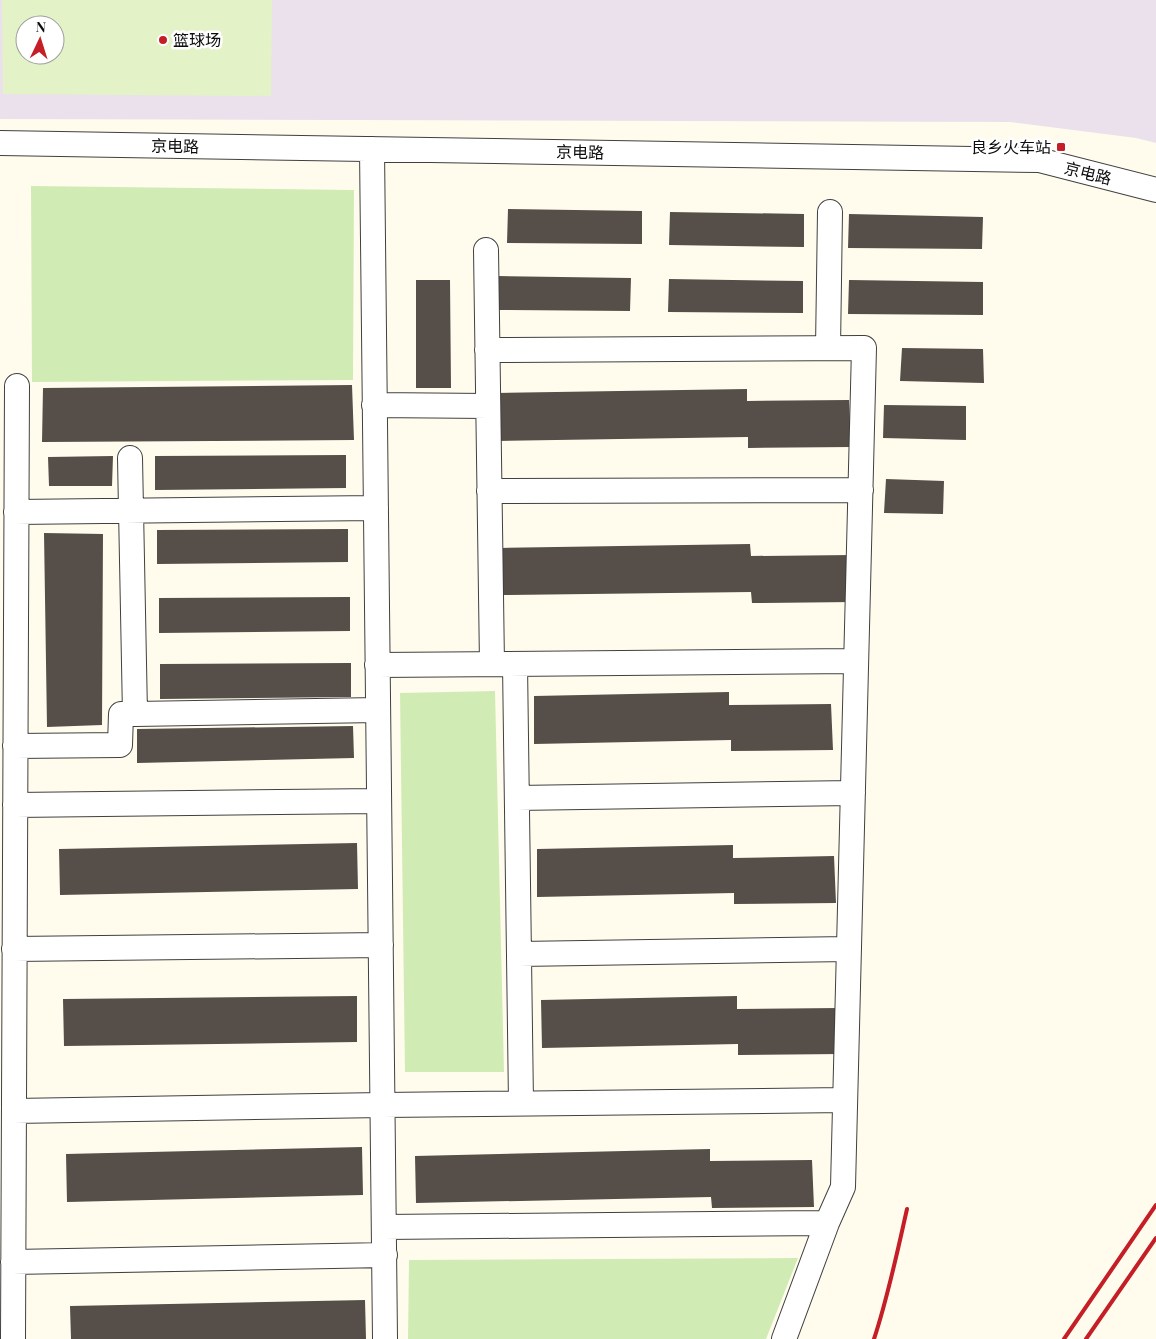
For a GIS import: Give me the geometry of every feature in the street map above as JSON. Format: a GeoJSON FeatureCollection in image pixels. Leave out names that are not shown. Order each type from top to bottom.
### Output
{"type":"FeatureCollection","features":[{"type":"Feature","properties":{"kind":"street","name":"京电路"},"geometry":{"type":"LineString","coordinates":[[0,143],[1039,160],[1156,190]]}},
{"type":"Feature","properties":{"kind":"street"},"geometry":{"type":"LineString","coordinates":[[372,149],[385,1339]]}},
{"type":"Feature","properties":{"kind":"street"},"geometry":{"type":"LineString","coordinates":[[828,348],[830,212]]}},
{"type":"Feature","properties":{"kind":"street"},"geometry":{"type":"LineString","coordinates":[[486,250],[489,491],[516,798],[521,1103]]}},
{"type":"Feature","properties":{"kind":"street"},"geometry":{"type":"LineString","coordinates":[[487,350],[864,348],[843,1187],[827,1223],[784,1339]]}},
{"type":"Feature","properties":{"kind":"street"},"geometry":{"type":"LineString","coordinates":[[13,1339],[17,386]]}},
{"type":"Feature","properties":{"kind":"street"},"geometry":{"type":"LineString","coordinates":[[374,405],[488,406]]}},
{"type":"Feature","properties":{"kind":"street"},"geometry":{"type":"LineString","coordinates":[[130,458],[135,714]]}},
{"type":"Feature","properties":{"kind":"street"},"geometry":{"type":"LineString","coordinates":[[489,491],[861,490]]}},
{"type":"Feature","properties":{"kind":"street"},"geometry":{"type":"LineString","coordinates":[[16,512],[376,508]]}},
{"type":"Feature","properties":{"kind":"street"},"geometry":{"type":"LineString","coordinates":[[378,665],[856,661]]}},
{"type":"Feature","properties":{"kind":"street"},"geometry":{"type":"LineString","coordinates":[[15,746],[120,745],[121,714],[378,710]]}},
{"type":"Feature","properties":{"kind":"street"},"geometry":{"type":"LineString","coordinates":[[516,798],[853,794]]}},
{"type":"Feature","properties":{"kind":"street"},"geometry":{"type":"LineString","coordinates":[[15,805],[379,801]]}},
{"type":"Feature","properties":{"kind":"street"},"geometry":{"type":"LineString","coordinates":[[14,950],[381,945]]}},
{"type":"Feature","properties":{"kind":"street"},"geometry":{"type":"LineString","coordinates":[[519,954],[849,949]]}},
{"type":"Feature","properties":{"kind":"street"},"geometry":{"type":"LineString","coordinates":[[14,1111],[845,1100]]}},
{"type":"Feature","properties":{"kind":"street"},"geometry":{"type":"LineString","coordinates":[[384,1228],[827,1223]]}},
{"type":"Feature","properties":{"kind":"street"},"geometry":{"type":"LineString","coordinates":[[13,1262],[385,1255]]}},
{"type":"Feature","properties":{"kind":"shaded area"},"geometry":{"type":"Polygon","coordinates":[[[0,0],[1156,0],[1156,143],[1136,138],[1010,122],[0,119],[0,0]]]}},
{"type":"Feature","properties":{"kind":"green space","name":"篮球场"},"geometry":{"type":"Polygon","coordinates":[[[2,0],[272,0],[271,96],[3,94],[2,0]]]}},
{"type":"Feature","properties":{"kind":"green space"},"geometry":{"type":"Polygon","coordinates":[[[31,186],[354,190],[353,380],[32,382],[31,186]]]}},
{"type":"Feature","properties":{"kind":"green space"},"geometry":{"type":"Polygon","coordinates":[[[495,691],[504,1072],[405,1072],[400,693],[495,691]]]}},
{"type":"Feature","properties":{"kind":"green space"},"geometry":{"type":"Polygon","coordinates":[[[798,1258],[766,1339],[408,1339],[409,1260],[798,1258]]]}},
{"type":"Feature","properties":{"kind":"building"},"geometry":{"type":"Polygon","coordinates":[[[508,209],[642,211],[642,244],[507,243],[508,209]]]}},
{"type":"Feature","properties":{"kind":"building"},"geometry":{"type":"Polygon","coordinates":[[[670,212],[804,214],[804,247],[669,245],[670,212]]]}},
{"type":"Feature","properties":{"kind":"building"},"geometry":{"type":"Polygon","coordinates":[[[849,214],[983,217],[982,249],[848,248],[849,214]]]}},
{"type":"Feature","properties":{"kind":"building"},"geometry":{"type":"Polygon","coordinates":[[[497,276],[631,278],[630,311],[495,310],[497,276]]]}},
{"type":"Feature","properties":{"kind":"building"},"geometry":{"type":"Polygon","coordinates":[[[669,279],[803,281],[803,313],[668,312],[669,279]]]}},
{"type":"Feature","properties":{"kind":"building"},"geometry":{"type":"Polygon","coordinates":[[[416,280],[450,280],[451,388],[416,388],[416,280]]]}},
{"type":"Feature","properties":{"kind":"building"},"geometry":{"type":"Polygon","coordinates":[[[849,280],[983,282],[983,315],[848,314],[849,280]]]}},
{"type":"Feature","properties":{"kind":"building"},"geometry":{"type":"Polygon","coordinates":[[[902,348],[983,349],[984,383],[900,381],[902,348]]]}},
{"type":"Feature","properties":{"kind":"building"},"geometry":{"type":"Polygon","coordinates":[[[352,385],[354,440],[42,442],[43,388],[352,385]]]}},
{"type":"Feature","properties":{"kind":"building"},"geometry":{"type":"Polygon","coordinates":[[[747,389],[747,401],[849,400],[851,447],[748,448],[748,437],[497,441],[496,393],[747,389]]]}},
{"type":"Feature","properties":{"kind":"building"},"geometry":{"type":"Polygon","coordinates":[[[884,405],[966,406],[966,440],[883,438],[884,405]]]}},
{"type":"Feature","properties":{"kind":"building"},"geometry":{"type":"Polygon","coordinates":[[[346,455],[346,488],[155,490],[155,456],[346,455]]]}},
{"type":"Feature","properties":{"kind":"building"},"geometry":{"type":"Polygon","coordinates":[[[113,456],[112,486],[49,486],[48,457],[113,456]]]}},
{"type":"Feature","properties":{"kind":"building"},"geometry":{"type":"Polygon","coordinates":[[[886,479],[944,481],[943,514],[884,513],[886,479]]]}},
{"type":"Feature","properties":{"kind":"building"},"geometry":{"type":"Polygon","coordinates":[[[348,529],[348,562],[157,564],[157,530],[348,529]]]}},
{"type":"Feature","properties":{"kind":"building"},"geometry":{"type":"Polygon","coordinates":[[[44,533],[103,534],[102,725],[47,727],[44,533]]]}},
{"type":"Feature","properties":{"kind":"building"},"geometry":{"type":"Polygon","coordinates":[[[750,544],[751,556],[852,555],[854,602],[752,603],[751,592],[500,595],[499,548],[750,544]]]}},
{"type":"Feature","properties":{"kind":"building"},"geometry":{"type":"Polygon","coordinates":[[[350,597],[350,631],[159,633],[159,598],[350,597]]]}},
{"type":"Feature","properties":{"kind":"building"},"geometry":{"type":"Polygon","coordinates":[[[351,663],[351,697],[160,699],[160,664],[351,663]]]}},
{"type":"Feature","properties":{"kind":"building"},"geometry":{"type":"Polygon","coordinates":[[[729,692],[729,705],[831,704],[833,750],[731,751],[731,740],[534,744],[534,696],[729,692]]]}},
{"type":"Feature","properties":{"kind":"building"},"geometry":{"type":"Polygon","coordinates":[[[353,726],[354,758],[137,763],[137,729],[353,726]]]}},
{"type":"Feature","properties":{"kind":"building"},"geometry":{"type":"Polygon","coordinates":[[[357,843],[358,889],[60,895],[59,849],[357,843]]]}},
{"type":"Feature","properties":{"kind":"building"},"geometry":{"type":"Polygon","coordinates":[[[733,845],[733,858],[834,856],[836,903],[734,904],[734,893],[537,897],[537,849],[733,845]]]}},
{"type":"Feature","properties":{"kind":"building"},"geometry":{"type":"Polygon","coordinates":[[[357,996],[357,1042],[64,1046],[63,999],[357,996]]]}},
{"type":"Feature","properties":{"kind":"building"},"geometry":{"type":"Polygon","coordinates":[[[737,996],[737,1009],[839,1008],[841,1054],[738,1055],[738,1044],[542,1048],[541,1000],[737,996]]]}},
{"type":"Feature","properties":{"kind":"building"},"geometry":{"type":"Polygon","coordinates":[[[362,1147],[363,1195],[67,1202],[66,1154],[362,1147]]]}},
{"type":"Feature","properties":{"kind":"building"},"geometry":{"type":"Polygon","coordinates":[[[710,1149],[710,1161],[812,1160],[814,1207],[712,1208],[711,1197],[416,1203],[415,1156],[710,1149]]]}},
{"type":"Feature","properties":{"kind":"building"},"geometry":{"type":"Polygon","coordinates":[[[365,1300],[366,1339],[71,1339],[70,1306],[365,1300]]]}},
{"type":"Feature","properties":{"kind":"railway"},"geometry":{"type":"LineString","coordinates":[[1064,1339],[1156,1205]]}},
{"type":"Feature","properties":{"kind":"railway"},"geometry":{"type":"LineString","coordinates":[[874,1339],[888,1291],[907,1209]]}},
{"type":"Feature","properties":{"kind":"railway"},"geometry":{"type":"LineString","coordinates":[[1086,1339],[1156,1238]]}},
{"type":"Feature","properties":{"kind":"place","name":"篮球场"},"geometry":{"type":"Point","coordinates":[163,40]}},
{"type":"Feature","properties":{"kind":"place","name":"良乡火车站"},"geometry":{"type":"Point","coordinates":[1061,147]}}]}
